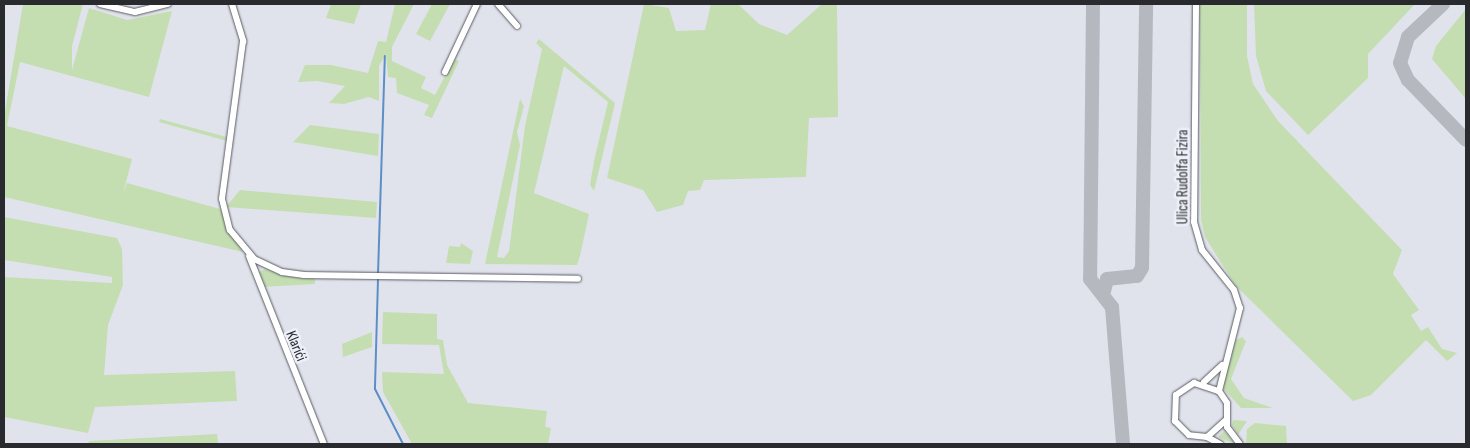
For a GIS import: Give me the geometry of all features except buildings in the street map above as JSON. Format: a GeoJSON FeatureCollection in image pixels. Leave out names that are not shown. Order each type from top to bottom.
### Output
{"type":"FeatureCollection","features":[{"type":"Feature","properties":{"kind":"street"},"geometry":{"type":"LineString","coordinates":[[100,4],[135,12],[168,4]]}},
{"type":"Feature","properties":{"kind":"street"},"geometry":{"type":"LineString","coordinates":[[232,4],[243,41],[222,199],[230,230],[248,255],[282,272],[374,276],[578,278]]}},
{"type":"Feature","properties":{"kind":"street"},"geometry":{"type":"LineString","coordinates":[[445,72],[477,4]]}},
{"type":"Feature","properties":{"kind":"street"},"geometry":{"type":"LineString","coordinates":[[498,4],[516,26]]}},
{"type":"Feature","properties":{"kind":"street","name":"Ulica Rudolfa Fizira"},"geometry":{"type":"LineString","coordinates":[[1196,4],[1194,222],[1202,250],[1234,290],[1240,308],[1223,364],[1219,391],[1227,403],[1226,420],[1240,444]]}},
{"type":"Feature","properties":{"kind":"street","name":"Klarići"},"geometry":{"type":"LineString","coordinates":[[248,255],[324,444]]}},
{"type":"Feature","properties":{"kind":"street","name":"Ulica Rudolfa Fizira"},"geometry":{"type":"LineString","coordinates":[[1220,444],[1207,437],[1183,432],[1173,413],[1180,390],[1204,382],[1223,364]]}},
{"type":"Feature","properties":{"kind":"street"},"geometry":{"type":"LineString","coordinates":[[1204,382],[1219,391]]}},
{"type":"Feature","properties":{"kind":"street"},"geometry":{"type":"LineString","coordinates":[[1207,437],[1226,420]]}},
{"type":"Feature","properties":{"kind":"green space"},"geometry":{"type":"Polygon","coordinates":[[[23,4],[83,4],[72,46],[72,70],[89,8],[127,20],[172,11],[149,97],[20,62],[7,126],[132,159],[123,194],[127,183],[220,209],[243,252],[4,197],[4,117],[23,4]]]}},
{"type":"Feature","properties":{"kind":"green space"},"geometry":{"type":"Polygon","coordinates":[[[331,4],[361,4],[354,24],[326,18],[331,4]]]}},
{"type":"Feature","properties":{"kind":"green space"},"geometry":{"type":"Polygon","coordinates":[[[395,4],[414,4],[392,47],[392,61],[426,77],[421,88],[435,95],[454,59],[459,61],[432,118],[424,115],[429,105],[397,93],[396,78],[388,77],[386,54],[379,66],[379,101],[369,97],[344,104],[329,103],[345,86],[317,81],[298,82],[305,65],[331,65],[368,73],[378,41],[386,42],[395,4]]]}},
{"type":"Feature","properties":{"kind":"green space"},"geometry":{"type":"Polygon","coordinates":[[[432,4],[450,4],[430,41],[416,34],[432,4]]]}},
{"type":"Feature","properties":{"kind":"green space"},"geometry":{"type":"Polygon","coordinates":[[[644,4],[669,8],[676,31],[705,30],[711,4],[738,4],[759,24],[787,35],[822,4],[837,4],[838,117],[809,118],[806,177],[704,180],[700,190],[688,191],[683,205],[657,212],[643,190],[607,178],[644,4]]]}},
{"type":"Feature","properties":{"kind":"green space"},"geometry":{"type":"Polygon","coordinates":[[[1200,4],[1247,4],[1247,56],[1253,84],[1278,121],[1402,250],[1393,274],[1419,310],[1411,315],[1421,331],[1428,327],[1442,349],[1457,353],[1447,361],[1426,340],[1371,395],[1353,401],[1235,285],[1205,237],[1201,220],[1200,4]]]}},
{"type":"Feature","properties":{"kind":"green space"},"geometry":{"type":"Polygon","coordinates":[[[1254,4],[1415,4],[1368,54],[1368,78],[1308,135],[1266,91],[1256,56],[1254,4]]]}},
{"type":"Feature","properties":{"kind":"green space"},"geometry":{"type":"Polygon","coordinates":[[[1466,9],[1466,99],[1432,59],[1436,46],[1466,9]]]}},
{"type":"Feature","properties":{"kind":"green space"},"geometry":{"type":"Polygon","coordinates":[[[539,39],[615,103],[594,191],[590,185],[608,102],[564,66],[534,193],[589,214],[580,256],[577,265],[485,264],[520,99],[524,106],[517,132],[520,145],[497,257],[504,258],[509,251],[525,126],[542,49],[536,43],[539,39]]]}},
{"type":"Feature","properties":{"kind":"green space"},"geometry":{"type":"Polygon","coordinates":[[[160,119],[227,137],[227,141],[159,122],[160,119]]]}},
{"type":"Feature","properties":{"kind":"green space"},"geometry":{"type":"Polygon","coordinates":[[[310,125],[379,134],[378,156],[293,142],[310,125]]]}},
{"type":"Feature","properties":{"kind":"green space"},"geometry":{"type":"Polygon","coordinates":[[[240,190],[377,202],[376,218],[226,207],[240,190]]]}},
{"type":"Feature","properties":{"kind":"green space"},"geometry":{"type":"Polygon","coordinates":[[[4,217],[117,238],[122,249],[123,285],[108,325],[104,375],[235,371],[237,401],[95,407],[88,433],[4,417],[4,277],[112,283],[112,277],[4,260],[4,217]]]}},
{"type":"Feature","properties":{"kind":"green space"},"geometry":{"type":"Polygon","coordinates":[[[461,243],[473,251],[470,264],[446,263],[449,246],[460,247],[461,243]]]}},
{"type":"Feature","properties":{"kind":"green space"},"geometry":{"type":"Polygon","coordinates":[[[265,269],[315,278],[315,284],[262,287],[259,272],[265,269]]]}},
{"type":"Feature","properties":{"kind":"green space"},"geometry":{"type":"Polygon","coordinates":[[[383,312],[437,314],[437,339],[443,340],[447,365],[468,403],[547,411],[545,427],[551,428],[548,444],[412,444],[383,392],[382,372],[444,374],[439,345],[382,344],[383,312]]]}},
{"type":"Feature","properties":{"kind":"green space"},"geometry":{"type":"Polygon","coordinates":[[[372,332],[372,347],[343,357],[342,344],[372,332]]]}},
{"type":"Feature","properties":{"kind":"green space"},"geometry":{"type":"Polygon","coordinates":[[[1242,337],[1246,341],[1231,379],[1244,398],[1273,408],[1241,408],[1223,388],[1234,341],[1242,337]]]}},
{"type":"Feature","properties":{"kind":"green space"},"geometry":{"type":"Polygon","coordinates":[[[1233,420],[1247,421],[1238,435],[1232,425],[1233,420]]]}},
{"type":"Feature","properties":{"kind":"green space"},"geometry":{"type":"Polygon","coordinates":[[[1255,423],[1286,426],[1287,444],[1246,444],[1247,429],[1255,423]]]}},
{"type":"Feature","properties":{"kind":"green space"},"geometry":{"type":"Polygon","coordinates":[[[1224,431],[1226,433],[1235,444],[1218,437],[1224,431]]]}},
{"type":"Feature","properties":{"kind":"green space"},"geometry":{"type":"Polygon","coordinates":[[[217,434],[218,444],[88,444],[89,441],[217,434]]]}},
{"type":"Feature","properties":{"kind":"waterway"},"geometry":{"type":"LineString","coordinates":[[378,274],[385,56]]}},
{"type":"Feature","properties":{"kind":"waterway"},"geometry":{"type":"LineString","coordinates":[[378,279],[375,389],[403,444]]}},
{"type":"Feature","properties":{"kind":"taxiway"},"geometry":{"type":"LineString","coordinates":[[1093,4],[1090,279],[1112,307],[1123,444]]}},
{"type":"Feature","properties":{"kind":"taxiway"},"geometry":{"type":"LineString","coordinates":[[1103,295],[1107,279],[1137,276],[1142,268],[1146,4]]}},
{"type":"Feature","properties":{"kind":"taxiway"},"geometry":{"type":"LineString","coordinates":[[1443,4],[1408,37],[1400,63],[1408,80],[1466,140]]}}]}
